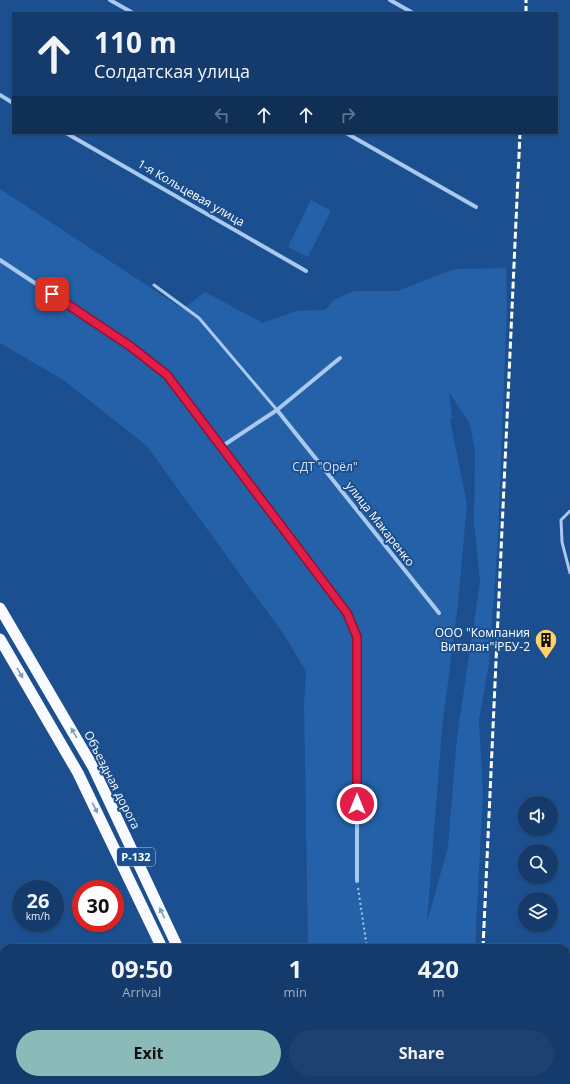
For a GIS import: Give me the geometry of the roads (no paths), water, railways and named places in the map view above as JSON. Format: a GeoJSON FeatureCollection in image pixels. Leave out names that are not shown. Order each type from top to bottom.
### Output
{"type":"FeatureCollection","features":[{"type":"Feature","properties":{"kind":"highway","name":"Объездная дорога"},"geometry":{"type":"LineString","coordinates":[[0,608],[93,767],[176,944]]}},
{"type":"Feature","properties":{"kind":"highway","name":"Р-132"},"geometry":{"type":"LineString","coordinates":[[0,639],[78,773],[160,944]]}},
{"type":"Feature","properties":{"kind":"street"},"geometry":{"type":"LineString","coordinates":[[110,0],[132,12]]}},
{"type":"Feature","properties":{"kind":"street"},"geometry":{"type":"LineString","coordinates":[[390,0],[411,12]]}},
{"type":"Feature","properties":{"kind":"street"},"geometry":{"type":"LineString","coordinates":[[0,95],[12,102]]}},
{"type":"Feature","properties":{"kind":"street","name":"1-я Кольцевая улица"},"geometry":{"type":"LineString","coordinates":[[68,134],[306,270]]}},
{"type":"Feature","properties":{"kind":"street"},"geometry":{"type":"LineString","coordinates":[[348,134],[476,207]]}},
{"type":"Feature","properties":{"kind":"street"},"geometry":{"type":"LineString","coordinates":[[0,260],[130,346],[167,375],[347,613],[357,637],[357,880]]}},
{"type":"Feature","properties":{"kind":"street"},"geometry":{"type":"LineString","coordinates":[[221,446],[277,410],[340,358]]}},
{"type":"Feature","properties":{"kind":"street","name":"улица Макаренко"},"geometry":{"type":"LineString","coordinates":[[277,410],[439,614]]}},
{"type":"Feature","properties":{"kind":"lane"},"geometry":{"type":"LineString","coordinates":[[154,285],[199,318],[277,410]]}},
{"type":"Feature","properties":{"kind":"lane"},"geometry":{"type":"LineString","coordinates":[[570,510],[561,520],[562,542],[570,573]]}},
{"type":"Feature","properties":{"kind":"railway"},"geometry":{"type":"LineString","coordinates":[[526,0],[526,12]]}},
{"type":"Feature","properties":{"kind":"railway"},"geometry":{"type":"LineString","coordinates":[[483,944],[520,134]]}},
{"type":"Feature","properties":{"kind":"place","name":"ООО \"Компания Виталан\" РБУ-2"},"geometry":{"type":"Point","coordinates":[546,660]}},
{"type":"Feature","properties":{"kind":"park label","name":"СДТ \"Орёл\""},"geometry":{"type":"Point","coordinates":[325,467]}}]}
